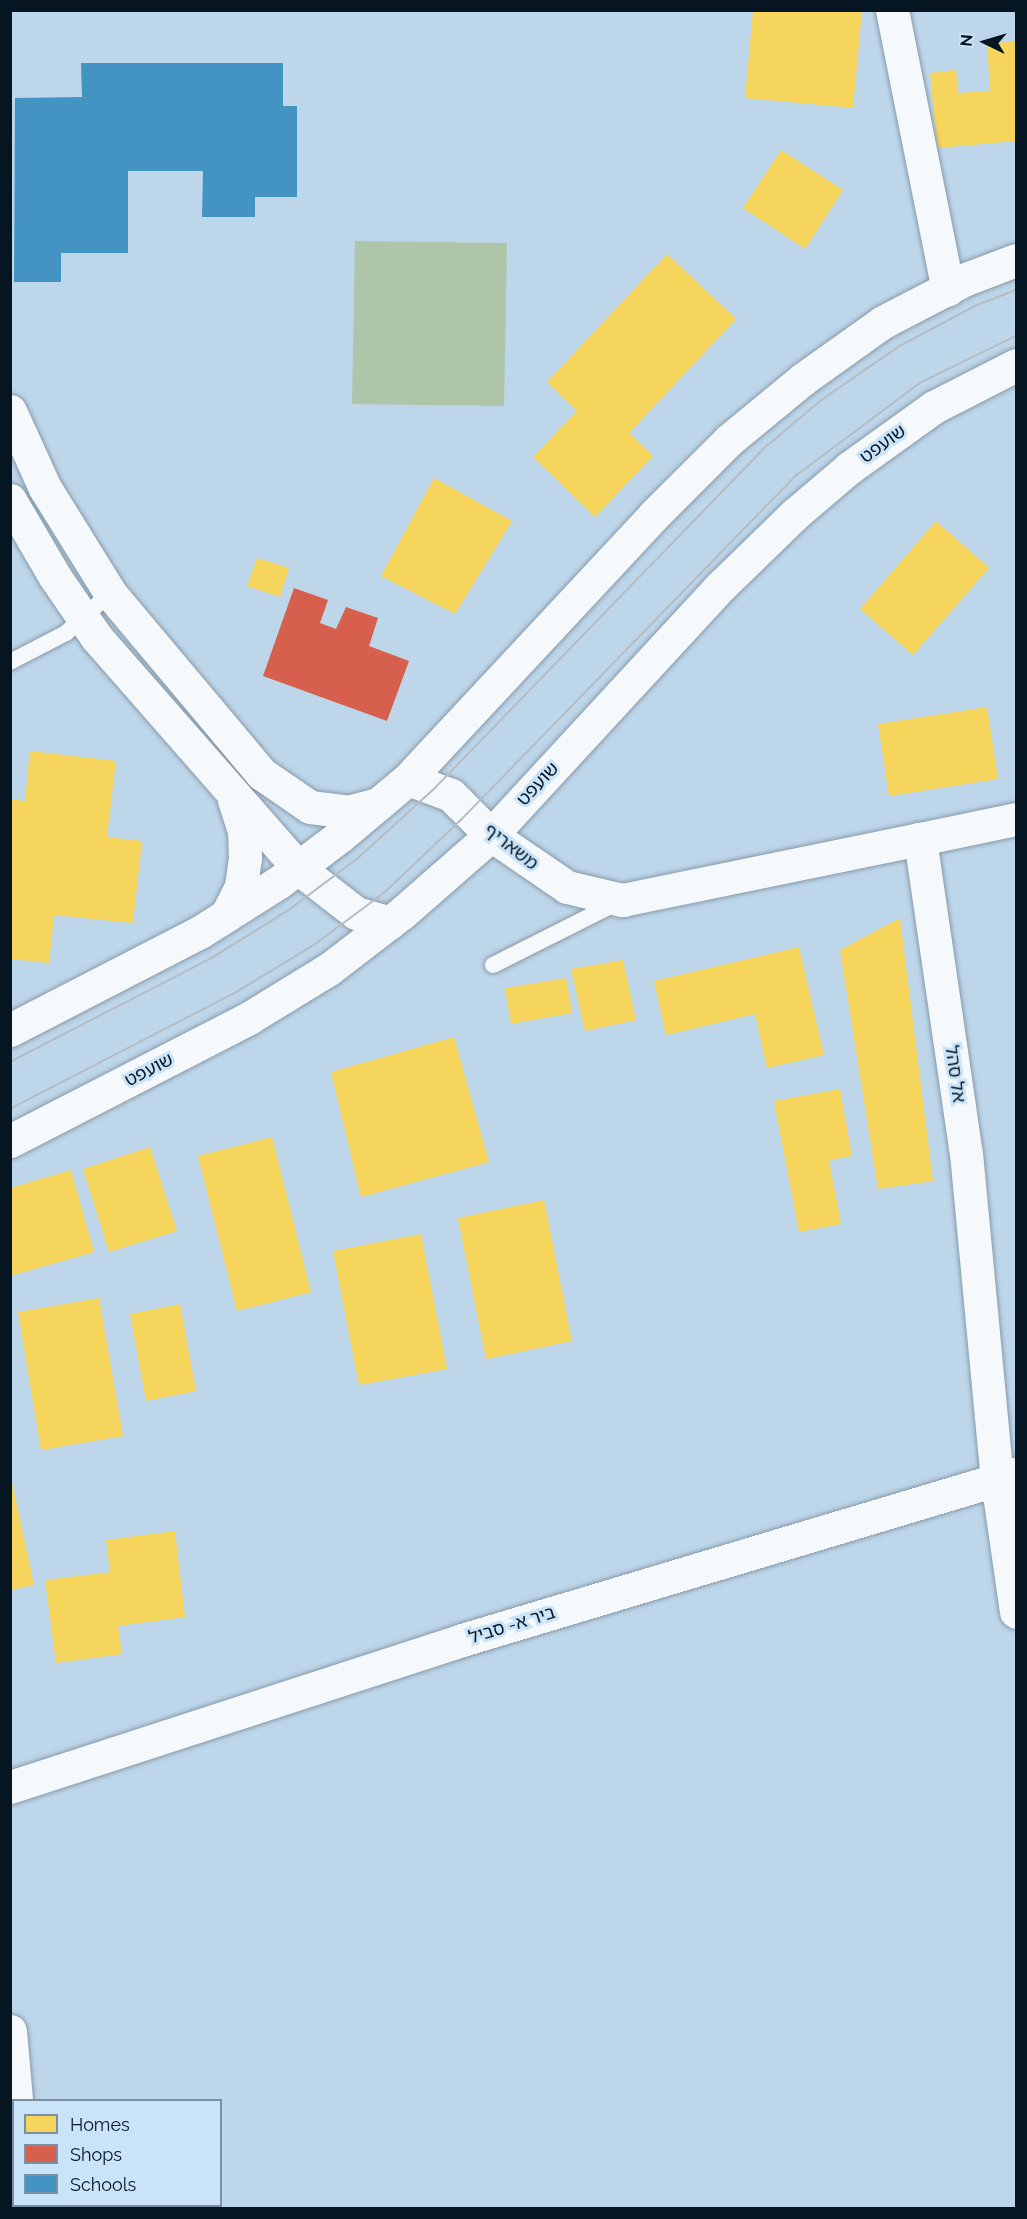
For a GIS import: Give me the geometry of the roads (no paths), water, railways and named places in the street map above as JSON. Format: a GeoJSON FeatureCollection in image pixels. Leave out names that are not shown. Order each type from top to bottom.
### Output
{"type":"FeatureCollection","features":[{"type":"Feature","properties":{"kind":"street"},"geometry":{"type":"LineString","coordinates":[[892,10],[948,289]]}},
{"type":"Feature","properties":{"kind":"street"},"geometry":{"type":"LineString","coordinates":[[10,1029],[227,914],[298,868],[408,778],[652,516],[729,440],[803,379],[874,329],[948,289],[1017,260]]}},
{"type":"Feature","properties":{"kind":"street","name":"שועפט"},"geometry":{"type":"LineString","coordinates":[[10,1141],[249,1018],[328,969],[390,922],[491,835],[722,585],[795,514],[849,468],[934,407],[1017,365]]}},
{"type":"Feature","properties":{"kind":"street"},"geometry":{"type":"LineString","coordinates":[[10,411],[45,488],[110,592],[262,774],[293,798],[329,812],[348,812],[375,805]]}},
{"type":"Feature","properties":{"kind":"street"},"geometry":{"type":"LineString","coordinates":[[10,500],[83,618],[231,793],[298,868],[356,913],[390,922]]}},
{"type":"Feature","properties":{"kind":"street","name":"משאריף"},"geometry":{"type":"LineString","coordinates":[[408,778],[451,795],[491,835],[567,887],[621,900]]}},
{"type":"Feature","properties":{"kind":"street"},"geometry":{"type":"LineString","coordinates":[[227,914],[241,886],[245,858],[244,831],[231,793]]}},
{"type":"Feature","properties":{"kind":"street"},"geometry":{"type":"LineString","coordinates":[[621,900],[1017,819]]}},
{"type":"Feature","properties":{"kind":"street","name":"אל סהל"},"geometry":{"type":"LineString","coordinates":[[920,839],[966,1153],[1007,1477],[1017,1612]]}},
{"type":"Feature","properties":{"kind":"street","name":"ביר א- סביל"},"geometry":{"type":"LineString","coordinates":[[10,1787],[451,1643],[1007,1477]]}},
{"type":"Feature","properties":{"kind":"street"},"geometry":{"type":"LineString","coordinates":[[10,2031],[16,2099]]}},
{"type":"Feature","properties":{"kind":"lane"},"geometry":{"type":"LineString","coordinates":[[10,662],[44,647],[83,618],[110,592]]}},
{"type":"Feature","properties":{"kind":"lane"},"geometry":{"type":"LineString","coordinates":[[493,965],[621,900]]}},
{"type":"Feature","properties":{"kind":"tram line"},"geometry":{"type":"LineString","coordinates":[[10,1062],[215,956],[289,910],[358,858],[436,787],[768,445],[820,401],[898,347],[977,305],[1016,290]]}},
{"type":"Feature","properties":{"kind":"tram line"},"geometry":{"type":"LineString","coordinates":[[10,1109],[235,993],[314,945],[385,892],[461,820],[797,475],[920,383],[1016,336]]}}]}
